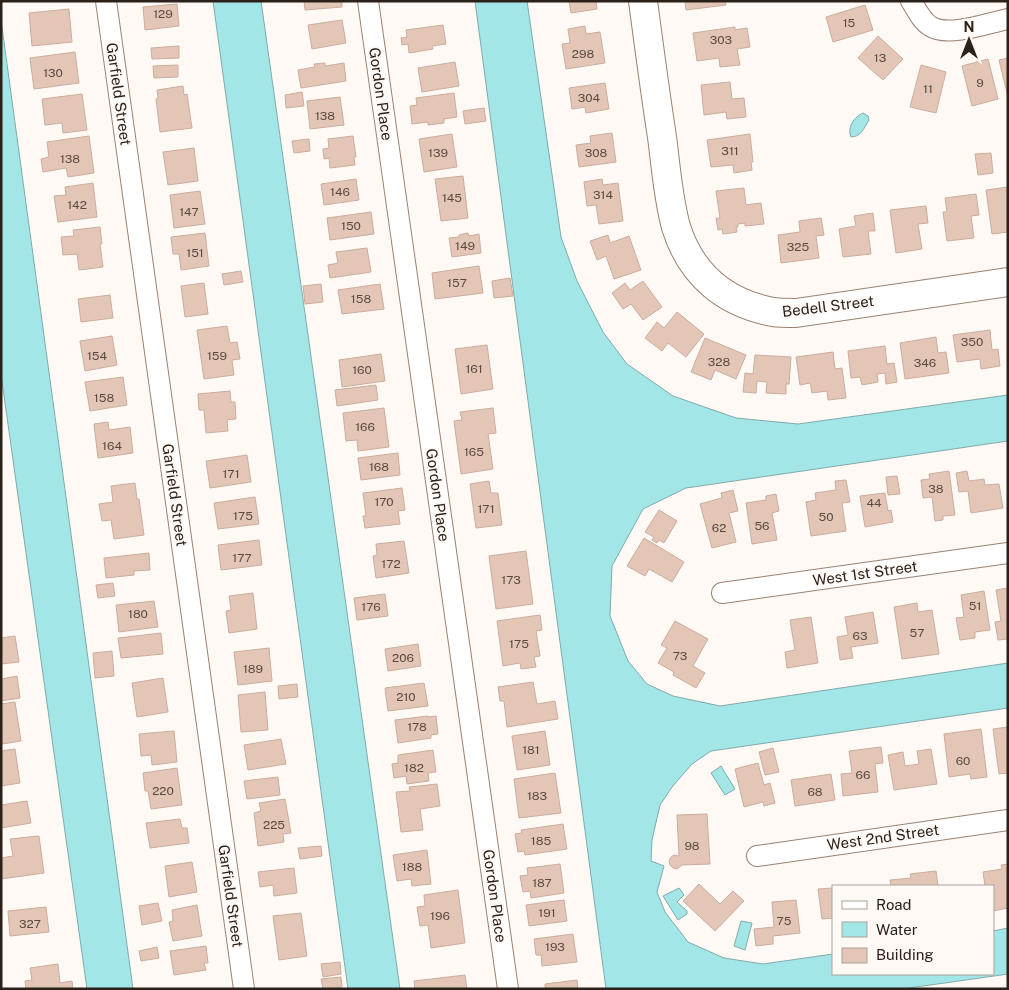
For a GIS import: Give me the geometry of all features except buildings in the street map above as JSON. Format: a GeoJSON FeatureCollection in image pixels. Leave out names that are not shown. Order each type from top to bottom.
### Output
{"type":"FeatureCollection","features":[{"type":"Feature","properties":{"kind":"street","name":"Garfield Street"},"geometry":{"type":"LineString","coordinates":[[106,1],[244,989]]}},
{"type":"Feature","properties":{"kind":"street","name":"Gordon Place"},"geometry":{"type":"LineString","coordinates":[[368,1],[508,989]]}},
{"type":"Feature","properties":{"kind":"street","name":"Bedell Street"},"geometry":{"type":"LineString","coordinates":[[643,1],[669,192],[676,227],[694,265],[709,283],[724,295],[749,306],[775,312],[796,312],[1008,282]]}},
{"type":"Feature","properties":{"kind":"street"},"geometry":{"type":"LineString","coordinates":[[911,1],[928,25],[934,28],[954,31],[1008,18]]}},
{"type":"Feature","properties":{"kind":"street","name":"West 1st Street"},"geometry":{"type":"LineString","coordinates":[[722,593],[1008,553]]}},
{"type":"Feature","properties":{"kind":"street","name":"West 2nd Street"},"geometry":{"type":"LineString","coordinates":[[758,856],[1008,820]]}},
{"type":"Feature","properties":{"kind":"water"},"geometry":{"type":"Polygon","coordinates":[[[213,1],[261,1],[400,989],[348,989],[213,1]]]}},
{"type":"Feature","properties":{"kind":"water"},"geometry":{"type":"Polygon","coordinates":[[[475,1],[527,1],[561,237],[577,281],[603,332],[627,364],[673,396],[736,418],[798,424],[1008,395],[1008,441],[686,488],[643,509],[612,566],[610,616],[628,661],[647,684],[673,696],[720,706],[1008,663],[1008,708],[711,751],[692,764],[672,787],[660,805],[652,840],[651,861],[664,866],[657,892],[665,912],[688,942],[724,958],[763,964],[832,954],[832,975],[994,975],[994,931],[1008,928],[1008,974],[902,989],[606,989],[475,1]]]}},
{"type":"Feature","properties":{"kind":"water"},"geometry":{"type":"Polygon","coordinates":[[[1,20],[133,989],[87,989],[1,374],[1,20]]]}},
{"type":"Feature","properties":{"kind":"water"},"geometry":{"type":"Polygon","coordinates":[[[863,113],[868,116],[869,120],[860,134],[851,137],[852,123],[863,113]]]}},
{"type":"Feature","properties":{"kind":"water"},"geometry":{"type":"Polygon","coordinates":[[[721,766],[735,789],[725,795],[711,773],[721,766]]]}},
{"type":"Feature","properties":{"kind":"water"},"geometry":{"type":"Polygon","coordinates":[[[679,888],[684,895],[677,902],[687,911],[687,914],[678,920],[663,896],[679,888]]]}},
{"type":"Feature","properties":{"kind":"water"},"geometry":{"type":"Polygon","coordinates":[[[741,921],[752,923],[745,950],[734,946],[741,921]]]}}]}
